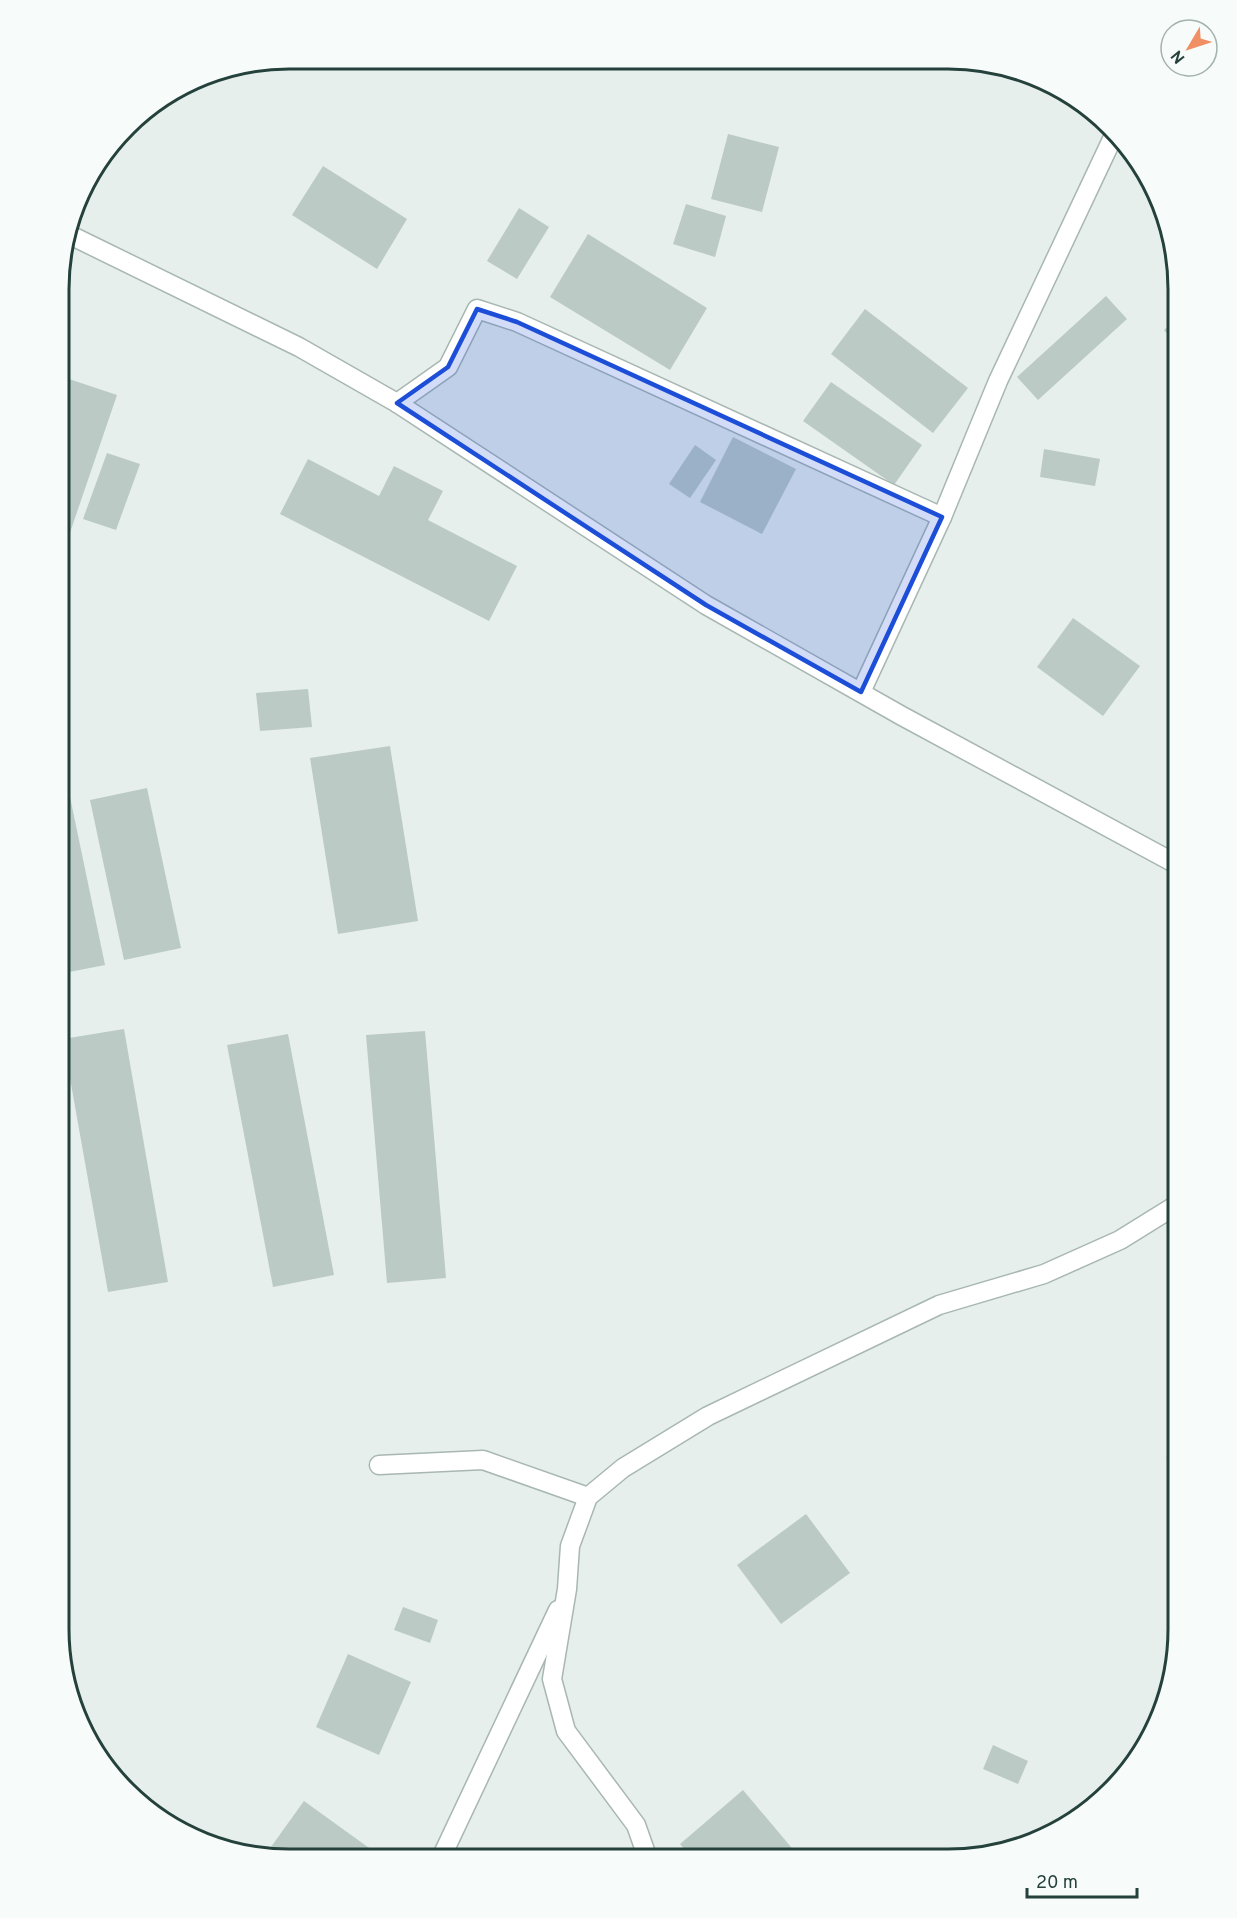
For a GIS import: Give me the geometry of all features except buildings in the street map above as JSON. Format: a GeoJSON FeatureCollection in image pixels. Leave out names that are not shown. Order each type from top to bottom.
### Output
{"type":"FeatureCollection","features":[{"type":"Feature","properties":{"kind":"street"},"geometry":{"type":"LineString","coordinates":[[861,692],[942,517],[998,381],[1111,142]]}},
{"type":"Feature","properties":{"kind":"street"},"geometry":{"type":"LineString","coordinates":[[75,237],[299,347],[397,403],[706,605],[1168,860]]}},
{"type":"Feature","properties":{"kind":"street"},"geometry":{"type":"LineString","coordinates":[[397,403],[448,367],[477,309],[517,322],[942,517]]}},
{"type":"Feature","properties":{"kind":"street"},"geometry":{"type":"LineString","coordinates":[[644,1849],[636,1825],[566,1731],[552,1679],[567,1589],[570,1546],[588,1497],[623,1468],[708,1416],[939,1305],[1044,1275],[1120,1240],[1168,1210]]}},
{"type":"Feature","properties":{"kind":"street"},"geometry":{"type":"LineString","coordinates":[[379,1465],[483,1460],[588,1497]]}},
{"type":"Feature","properties":{"kind":"street"},"geometry":{"type":"LineString","coordinates":[[445,1849],[567,1589]]}},
{"type":"Feature","properties":{"kind":"highlighted area"},"geometry":{"type":"Polygon","coordinates":[[[477,309],[517,322],[942,517],[861,692],[706,605],[397,403],[448,367],[477,309]]]}}]}
